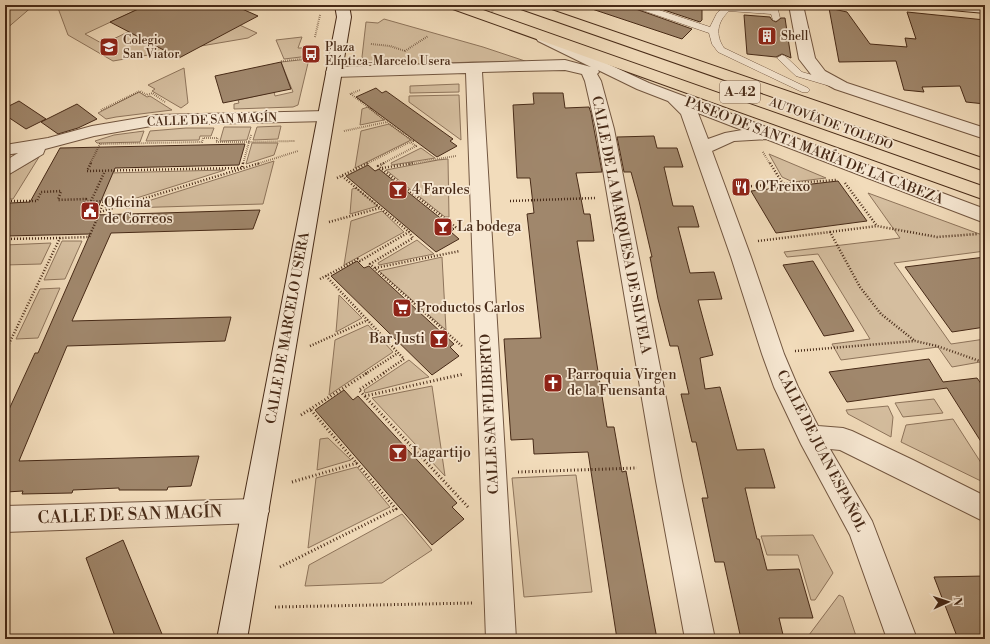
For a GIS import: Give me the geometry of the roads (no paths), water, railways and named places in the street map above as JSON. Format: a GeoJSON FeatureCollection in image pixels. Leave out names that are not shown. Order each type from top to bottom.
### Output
{"type":"FeatureCollection","features":[{"type":"Feature","properties":{"kind":"highway"},"geometry":{"type":"LineString","coordinates":[[455,5],[985,194]]}},
{"type":"Feature","properties":{"kind":"highway","name":"AUTOVÍA DE TOLEDO"},"geometry":{"type":"LineString","coordinates":[[523,5],[985,165]]}},
{"type":"Feature","properties":{"kind":"highway"},"geometry":{"type":"LineString","coordinates":[[557,5],[985,150]]}},
{"type":"Feature","properties":{"kind":"highway","name":"AUTOVÍA DE TOLEDO"},"geometry":{"type":"LineString","coordinates":[[496,6],[985,179]]}},
{"type":"Feature","properties":{"kind":"street","name":"CALLE DE MARCELO USERA"},"geometry":{"type":"LineString","coordinates":[[232,639],[329,131],[334,72],[343,11],[356,5]]}},
{"type":"Feature","properties":{"kind":"street"},"geometry":{"type":"LineString","coordinates":[[796,5],[807,59],[819,74],[841,86],[985,134]]}},
{"type":"Feature","properties":{"kind":"street"},"geometry":{"type":"LineString","coordinates":[[940,5],[985,9]]}},
{"type":"Feature","properties":{"kind":"street","name":"PASEO DE SANTA MARÍA DE LA CABEZA"},"geometry":{"type":"LineString","coordinates":[[536,35],[642,86]]}},
{"type":"Feature","properties":{"kind":"street","name":"PASEO DE SANTA MARÍA DE LA CABEZA"},"geometry":{"type":"LineString","coordinates":[[334,72],[565,65],[642,86],[673,97],[985,216]]}},
{"type":"Feature","properties":{"kind":"street","name":"CALLE SAN FILIBERTO"},"geometry":{"type":"LineString","coordinates":[[474,68],[501,639]]}},
{"type":"Feature","properties":{"kind":"street","name":"CALLE DE LA MARQUESA DE SILVELA"},"geometry":{"type":"LineString","coordinates":[[588,71],[593,81],[605,129],[669,481],[700,639]]}},
{"type":"Feature","properties":{"kind":"street","name":"CALLE DE JUAN ESPAÑOL"},"geometry":{"type":"LineString","coordinates":[[673,97],[689,112],[773,354],[786,387],[810,436],[862,530],[902,639]]}},
{"type":"Feature","properties":{"kind":"street","name":"CALLE DE SAN MAGÍN"},"geometry":{"type":"LineString","coordinates":[[5,150],[48,143],[92,131],[157,120],[329,131]]}},
{"type":"Feature","properties":{"kind":"street"},"geometry":{"type":"LineString","coordinates":[[703,149],[722,138],[730,136],[747,134],[775,136]]}},
{"type":"Feature","properties":{"kind":"street"},"geometry":{"type":"LineString","coordinates":[[5,169],[48,143]]}},
{"type":"Feature","properties":{"kind":"street"},"geometry":{"type":"LineString","coordinates":[[810,436],[843,439],[904,468],[985,510]]}},
{"type":"Feature","properties":{"kind":"street","name":"CALLE DE SAN MAGÍN"},"geometry":{"type":"LineString","coordinates":[[5,519],[256,511]]}},
{"type":"Feature","properties":{"kind":"lane"},"geometry":{"type":"LineString","coordinates":[[636,5],[712,31]]}},
{"type":"Feature","properties":{"kind":"lane"},"geometry":{"type":"LineString","coordinates":[[776,18],[775,12],[729,6],[716,22],[712,31],[716,43],[721,50],[806,90]]}},
{"type":"Feature","properties":{"kind":"lane"},"geometry":{"type":"LineString","coordinates":[[782,58],[799,74],[841,86]]}},
{"type":"Feature","properties":{"kind":"place","name":"Shell"},"geometry":{"type":"Point","coordinates":[767,36]}},
{"type":"Feature","properties":{"kind":"place","name":"Colegio San Viator"},"geometry":{"type":"Point","coordinates":[109,47]}},
{"type":"Feature","properties":{"kind":"place","name":"Plaza Elíptica-Marcelo Usera"},"geometry":{"type":"Point","coordinates":[311,54]}},
{"type":"Feature","properties":{"kind":"place","name":"O'Freixo"},"geometry":{"type":"Point","coordinates":[741,187]}},
{"type":"Feature","properties":{"kind":"place","name":"4 Faroles"},"geometry":{"type":"Point","coordinates":[398,190]}},
{"type":"Feature","properties":{"kind":"place","name":"Oficina de Correos"},"geometry":{"type":"Point","coordinates":[90,211]}},
{"type":"Feature","properties":{"kind":"place","name":"La bodega"},"geometry":{"type":"Point","coordinates":[443,227]}},
{"type":"Feature","properties":{"kind":"place","name":"Productos Carlos"},"geometry":{"type":"Point","coordinates":[402,308]}},
{"type":"Feature","properties":{"kind":"place","name":"Bar Justi"},"geometry":{"type":"Point","coordinates":[439,339]}},
{"type":"Feature","properties":{"kind":"place","name":"Parroquia Virgen de la Fuensanta"},"geometry":{"type":"Point","coordinates":[553,383]}},
{"type":"Feature","properties":{"kind":"place","name":"Lagartijo"},"geometry":{"type":"Point","coordinates":[398,453]}}]}
